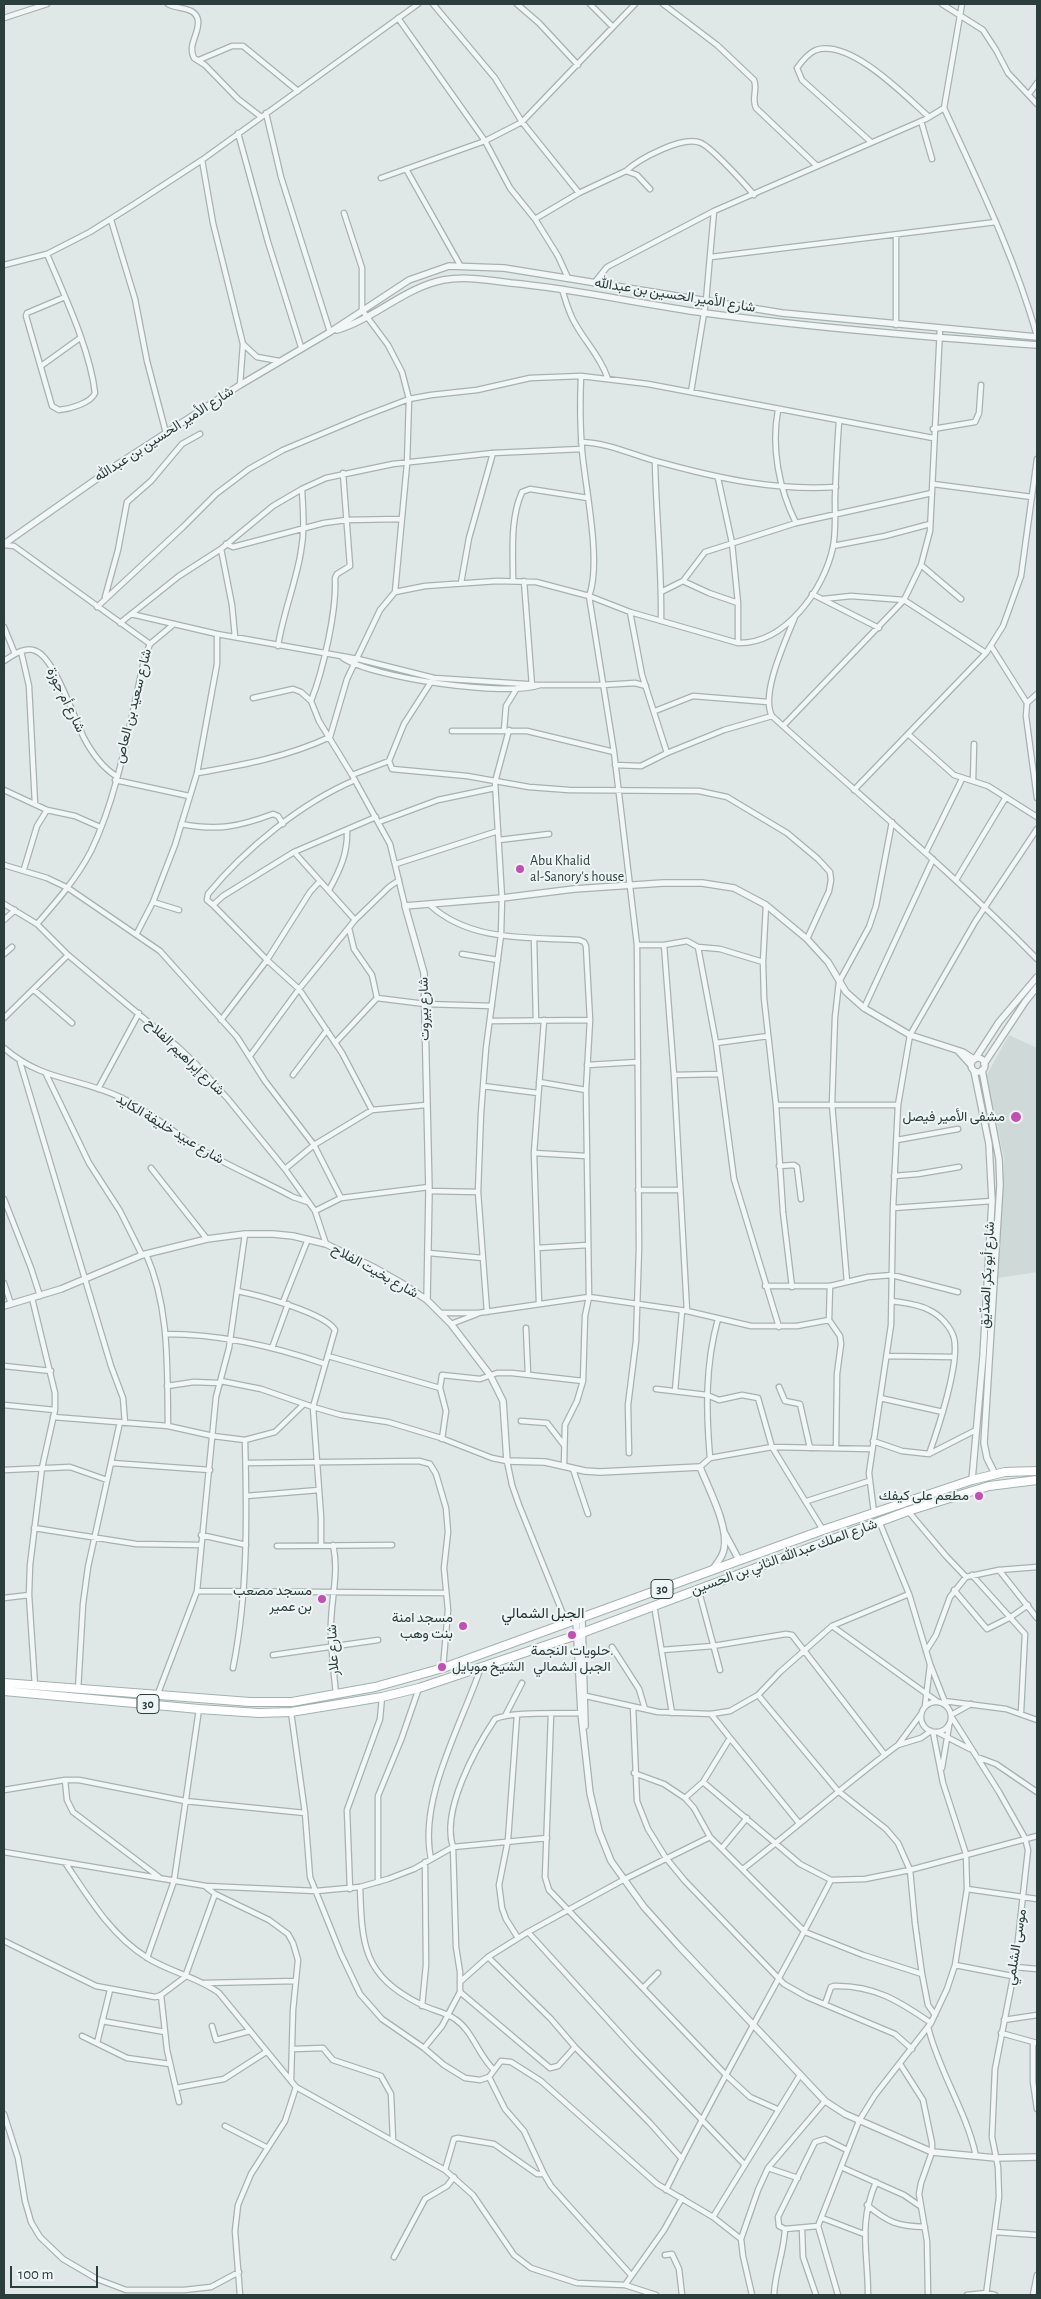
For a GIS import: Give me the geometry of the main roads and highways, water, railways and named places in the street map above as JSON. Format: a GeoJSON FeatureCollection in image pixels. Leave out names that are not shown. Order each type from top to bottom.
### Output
{"type":"FeatureCollection","features":[{"type":"Feature","properties":{"kind":"main road","name":"شارع الملك عبدالله الثاني بن الحسين"},"geometry":{"type":"LineString","coordinates":[[139,1699],[156,1696],[230,1702],[285,1702],[336,1695],[402,1681],[579,1620],[823,1530],[972,1480],[1006,1472],[1037,1471]]}},
{"type":"Feature","properties":{"kind":"main road"},"geometry":{"type":"LineString","coordinates":[[1006,1472],[1007,1483]]}},
{"type":"Feature","properties":{"kind":"main road","name":"شارع الملك عبدالله الثاني بن الحسين"},"geometry":{"type":"LineString","coordinates":[[4,1691],[116,1697],[199,1709],[251,1712],[292,1712],[382,1697],[419,1688],[580,1633],[908,1511],[975,1490],[1007,1483],[1037,1480]]}},
{"type":"Feature","properties":{"kind":"main road","name":"شارع الملك عبدالله الثاني بن الحسين"},"geometry":{"type":"LineString","coordinates":[[4,1684],[78,1690],[116,1697]]}},
{"type":"Feature","properties":{"kind":"place","name":"Abu Khalid al-Sanory's house"},"geometry":{"type":"Point","coordinates":[520,869]}},
{"type":"Feature","properties":{"kind":"place","name":"مشفى الأمير فيصل"},"geometry":{"type":"Point","coordinates":[1016,1117]}},
{"type":"Feature","properties":{"kind":"place","name":"مطعم على كيفك"},"geometry":{"type":"Point","coordinates":[979,1496]}},
{"type":"Feature","properties":{"kind":"place","name":"مسجد مصعب بن عمير"},"geometry":{"type":"Point","coordinates":[322,1599]}},
{"type":"Feature","properties":{"kind":"place","name":"مسجد امنة بنت وهب"},"geometry":{"type":"Point","coordinates":[463,1626]}},
{"type":"Feature","properties":{"kind":"place","name":"حلويات النجمة. الجبل الشمالي"},"geometry":{"type":"Point","coordinates":[572,1635]}},
{"type":"Feature","properties":{"kind":"place","name":"الشيخ موبايل"},"geometry":{"type":"Point","coordinates":[442,1667]}},
{"type":"Feature","properties":{"kind":"district","name":"الجبل الشمالي"},"geometry":{"type":"Point","coordinates":[543,1613]}}]}
